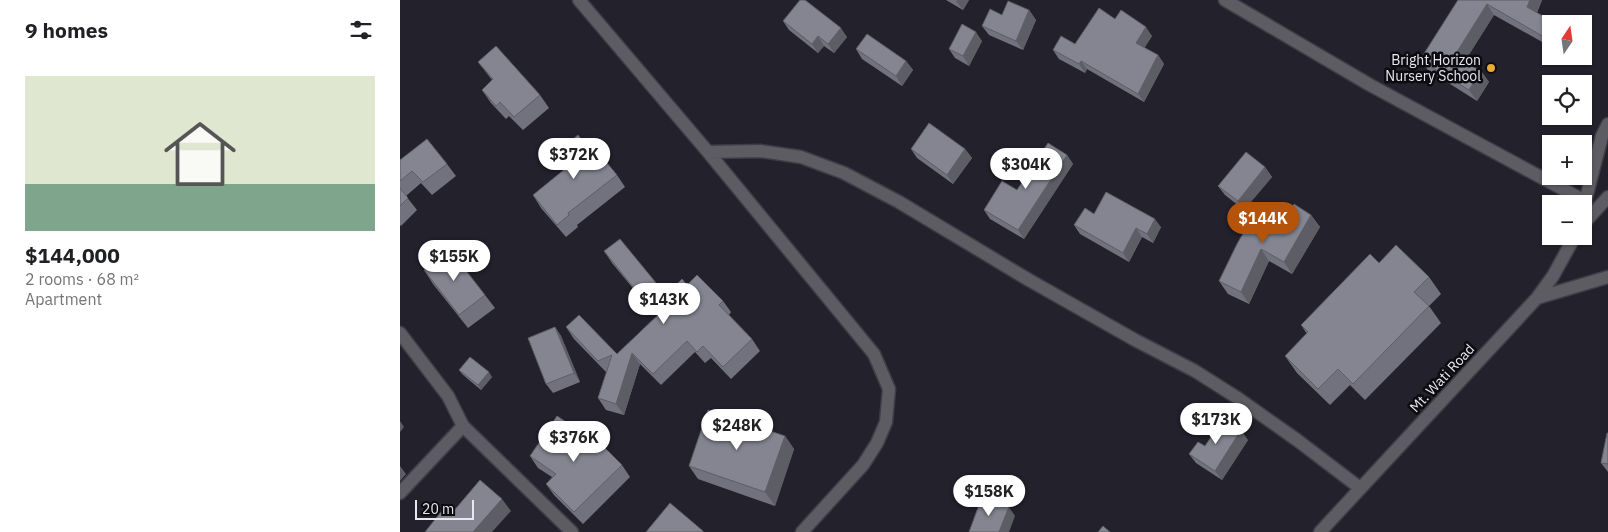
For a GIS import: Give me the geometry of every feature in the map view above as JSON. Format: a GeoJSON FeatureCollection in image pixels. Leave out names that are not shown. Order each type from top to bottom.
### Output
{"type":"FeatureCollection","features":[{"type":"Feature","properties":{"kind":"street"},"geometry":{"type":"LineString","coordinates":[[579,0],[708,152],[874,354],[889,388],[886,422],[877,443],[863,464],[802,532]]}},
{"type":"Feature","properties":{"kind":"street"},"geometry":{"type":"LineString","coordinates":[[1225,0],[1370,85],[1569,195]]}},
{"type":"Feature","properties":{"kind":"street"},"geometry":{"type":"LineString","coordinates":[[1586,195],[1602,136],[1608,124]]}},
{"type":"Feature","properties":{"kind":"street"},"geometry":{"type":"LineString","coordinates":[[708,152],[760,151],[801,156],[844,173],[899,202],[1119,331],[1195,371],[1297,440],[1360,488]]}},
{"type":"Feature","properties":{"kind":"street"},"geometry":{"type":"LineString","coordinates":[[1592,214],[1608,197]]}},
{"type":"Feature","properties":{"kind":"street","name":"Mt. Wati Road"},"geometry":{"type":"LineString","coordinates":[[1320,532],[1537,298],[1553,276],[1570,245]]}},
{"type":"Feature","properties":{"kind":"street"},"geometry":{"type":"LineString","coordinates":[[1537,298],[1608,277]]}},
{"type":"Feature","properties":{"kind":"street"},"geometry":{"type":"LineString","coordinates":[[400,333],[448,396],[463,426],[572,532]]}},
{"type":"Feature","properties":{"kind":"street"},"geometry":{"type":"LineString","coordinates":[[400,493],[463,426]]}},
{"type":"Feature","properties":{"kind":"building"},"geometry":{"type":"Polygon","coordinates":[[[800,0],[805,0],[841,28],[828,44],[818,36],[812,44],[783,21],[800,0]]]}},
{"type":"Feature","properties":{"kind":"building"},"geometry":{"type":"Polygon","coordinates":[[[1458,0],[1530,0],[1527,7],[1542,16],[1542,36],[1487,4],[1455,55],[1481,71],[1469,90],[1420,60],[1458,0]]]}},
{"type":"Feature","properties":{"kind":"building"},"geometry":{"type":"Polygon","coordinates":[[[1008,1],[1029,10],[1016,41],[982,26],[990,9],[1002,15],[1008,1]]]}},
{"type":"Feature","properties":{"kind":"building"},"geometry":{"type":"Polygon","coordinates":[[[1099,8],[1115,19],[1121,10],[1146,27],[1136,43],[1158,55],[1138,94],[1081,61],[1079,64],[1053,50],[1061,36],[1075,44],[1099,8]]]}},
{"type":"Feature","properties":{"kind":"building"},"geometry":{"type":"Polygon","coordinates":[[[962,24],[976,32],[963,56],[949,49],[962,24]]]}},
{"type":"Feature","properties":{"kind":"building"},"geometry":{"type":"Polygon","coordinates":[[[867,34],[906,61],[896,76],[856,49],[867,34]]]}},
{"type":"Feature","properties":{"kind":"building"},"geometry":{"type":"Polygon","coordinates":[[[496,46],[540,95],[514,117],[500,102],[496,106],[482,90],[493,79],[478,62],[496,46]]]}},
{"type":"Feature","properties":{"kind":"building"},"geometry":{"type":"Polygon","coordinates":[[[929,123],[965,149],[947,175],[911,149],[929,123]]]}},
{"type":"Feature","properties":{"kind":"building"},"geometry":{"type":"Polygon","coordinates":[[[578,135],[593,154],[597,151],[617,175],[568,213],[569,215],[557,225],[533,195],[565,169],[553,155],[578,135]]]}},
{"type":"Feature","properties":{"kind":"building"},"geometry":{"type":"Polygon","coordinates":[[[427,139],[447,164],[423,182],[412,171],[400,181],[400,160],[427,139]]]}},
{"type":"Feature","properties":{"kind":"building"},"geometry":{"type":"Polygon","coordinates":[[[1048,143],[1067,155],[1018,230],[984,210],[1002,181],[1017,190],[1048,143]]]}},
{"type":"Feature","properties":{"kind":"building"},"geometry":{"type":"Polygon","coordinates":[[[1246,152],[1265,167],[1238,201],[1218,186],[1246,152]]]}},
{"type":"Feature","properties":{"kind":"building"},"geometry":{"type":"Polygon","coordinates":[[[400,188],[408,198],[400,206],[400,188]]]}},
{"type":"Feature","properties":{"kind":"building"},"geometry":{"type":"Polygon","coordinates":[[[1106,192],[1155,219],[1147,234],[1136,228],[1123,253],[1074,225],[1085,208],[1094,214],[1106,192]]]}},
{"type":"Feature","properties":{"kind":"building"},"geometry":{"type":"Polygon","coordinates":[[[1294,204],[1311,215],[1284,262],[1261,249],[1241,292],[1219,281],[1256,211],[1281,226],[1294,204]]]}},
{"type":"Feature","properties":{"kind":"building"},"geometry":{"type":"Polygon","coordinates":[[[620,239],[666,295],[682,279],[687,285],[697,275],[723,301],[719,305],[752,339],[723,367],[703,346],[697,352],[687,341],[653,374],[632,353],[616,404],[598,398],[612,355],[598,361],[566,327],[579,315],[617,354],[659,314],[633,287],[604,251],[620,239]]]}},
{"type":"Feature","properties":{"kind":"building"},"geometry":{"type":"Polygon","coordinates":[[[1396,245],[1429,277],[1414,292],[1429,306],[1353,384],[1338,369],[1318,389],[1285,356],[1308,332],[1301,325],[1370,254],[1379,263],[1396,245]]]}},
{"type":"Feature","properties":{"kind":"building"},"geometry":{"type":"Polygon","coordinates":[[[450,250],[485,295],[459,315],[424,270],[450,250]]]}},
{"type":"Feature","properties":{"kind":"building"},"geometry":{"type":"Polygon","coordinates":[[[555,327],[574,373],[546,384],[528,338],[555,327]]]}},
{"type":"Feature","properties":{"kind":"building"},"geometry":{"type":"Polygon","coordinates":[[[470,357],[489,372],[478,385],[459,370],[470,357]]]}},
{"type":"Feature","properties":{"kind":"building"},"geometry":{"type":"Polygon","coordinates":[[[708,410],[785,436],[765,492],[689,466],[708,410]]]}},
{"type":"Feature","properties":{"kind":"building"},"geometry":{"type":"Polygon","coordinates":[[[557,416],[591,438],[593,436],[622,465],[574,512],[546,484],[556,474],[530,456],[557,416]]]}},
{"type":"Feature","properties":{"kind":"building"},"geometry":{"type":"Polygon","coordinates":[[[1223,419],[1241,430],[1215,471],[1189,454],[1198,442],[1205,446],[1223,419]]]}},
{"type":"Feature","properties":{"kind":"building"},"geometry":{"type":"Polygon","coordinates":[[[1608,433],[1608,464],[1601,463],[1608,433]]]}},
{"type":"Feature","properties":{"kind":"building"},"geometry":{"type":"Polygon","coordinates":[[[480,480],[502,499],[473,532],[425,532],[445,507],[452,513],[480,480]]]}},
{"type":"Feature","properties":{"kind":"building"},"geometry":{"type":"Polygon","coordinates":[[[982,497],[1009,507],[999,532],[969,532],[982,497]]]}},
{"type":"Feature","properties":{"kind":"building"},"geometry":{"type":"Polygon","coordinates":[[[670,503],[703,531],[703,532],[646,532],[670,503]]]}},
{"type":"Feature","properties":{"kind":"building"},"geometry":{"type":"Polygon","coordinates":[[[1103,526],[1110,532],[1098,532],[1103,526]]]}},
{"type":"Feature","properties":{"kind":"place","name":"Bright Horizon Nursery School"},"geometry":{"type":"Point","coordinates":[1491,68]}}]}
